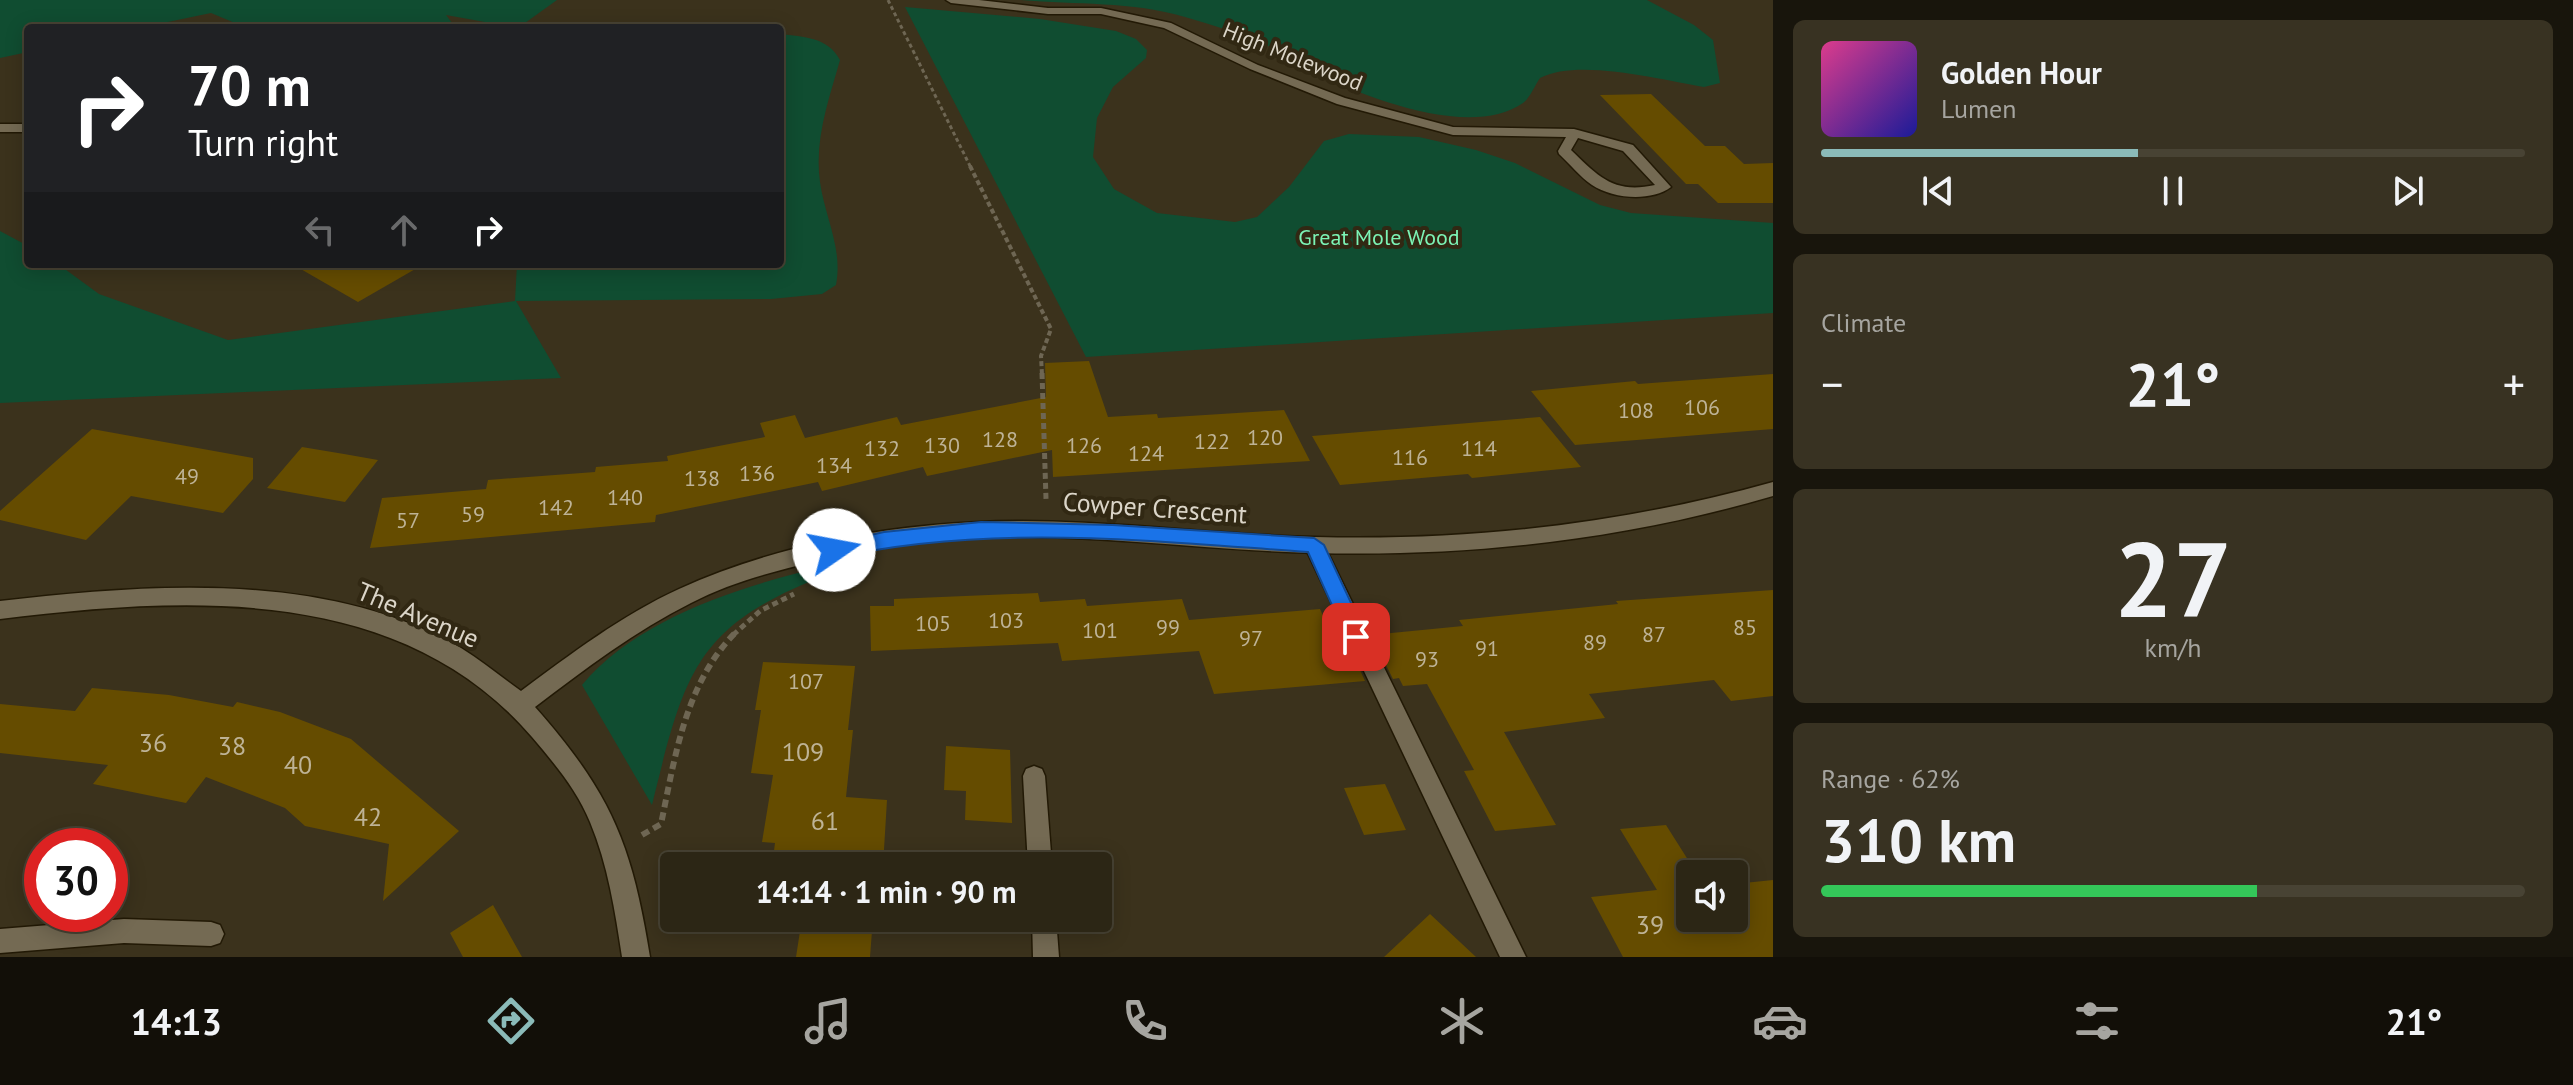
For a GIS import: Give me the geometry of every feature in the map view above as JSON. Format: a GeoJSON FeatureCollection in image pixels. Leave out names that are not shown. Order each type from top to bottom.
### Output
{"type":"FeatureCollection","features":[{"type":"Feature","properties":{"kind":"street"},"geometry":{"type":"LineString","coordinates":[[0,128],[24,128]]}},
{"type":"Feature","properties":{"kind":"street","name":"Cowper Crescent"},"geometry":{"type":"LineString","coordinates":[[521,704],[632,626],[691,595],[743,573],[884,540],[981,529],[1047,529],[1314,545],[1441,542],[1598,528],[1675,516],[1773,489]]}},
{"type":"Feature","properties":{"kind":"street","name":"The Avenue"},"geometry":{"type":"LineString","coordinates":[[0,610],[105,599],[209,594],[330,609],[376,622],[452,654],[489,677],[521,704],[553,740],[581,781],[602,819],[614,852],[636,957]]}},
{"type":"Feature","properties":{"kind":"lane","name":"High Molewood"},"geometry":{"type":"LineString","coordinates":[[951,0],[1048,11],[1101,11],[1167,25],[1254,67],[1341,101],[1453,131],[1574,133],[1628,148],[1664,187],[1633,194],[1598,183],[1564,151],[1574,133]]}},
{"type":"Feature","properties":{"kind":"lane"},"geometry":{"type":"LineString","coordinates":[[1314,545],[1513,957]]}},
{"type":"Feature","properties":{"kind":"lane"},"geometry":{"type":"LineString","coordinates":[[1034,776],[1039,852]]}},
{"type":"Feature","properties":{"kind":"lane"},"geometry":{"type":"LineString","coordinates":[[0,941],[124,931],[211,934]]}},
{"type":"Feature","properties":{"kind":"lane"},"geometry":{"type":"LineString","coordinates":[[1045,932],[1046,957]]}},
{"type":"Feature","properties":{"kind":"path"},"geometry":{"type":"LineString","coordinates":[[888,0],[1051,329],[1041,356],[1047,529]]}},
{"type":"Feature","properties":{"kind":"path"},"geometry":{"type":"LineString","coordinates":[[614,852],[661,824],[683,722],[694,688],[707,664],[727,640],[756,614],[795,593]]}},
{"type":"Feature","properties":{"kind":"green space"},"geometry":{"type":"Polygon","coordinates":[[[0,0],[557,0],[524,24],[496,24],[446,15],[453,24],[237,24],[211,13],[158,24],[24,24],[24,53],[0,58],[0,0]]]}},
{"type":"Feature","properties":{"kind":"green space"},"geometry":{"type":"Polygon","coordinates":[[[1021,0],[1647,0],[1694,25],[1713,40],[1720,83],[1704,87],[1620,72],[1556,72],[1540,78],[1526,101],[1501,113],[1476,117],[1449,116],[1420,111],[1364,94],[1318,75],[1266,45],[1185,17],[1145,8],[1021,0]]]}},
{"type":"Feature","properties":{"kind":"green space","name":"Great Mole Wood"},"geometry":{"type":"Polygon","coordinates":[[[905,7],[1040,19],[1116,31],[1136,39],[1147,50],[1146,58],[1113,87],[1097,118],[1093,157],[1114,189],[1157,213],[1235,222],[1257,217],[1289,187],[1324,141],[1349,134],[1419,137],[1515,163],[1600,205],[1631,213],[1773,223],[1773,313],[1086,357],[905,7]]]}},
{"type":"Feature","properties":{"kind":"green space"},"geometry":{"type":"Polygon","coordinates":[[[784,34],[822,42],[835,52],[840,60],[824,120],[819,166],[838,271],[836,285],[822,294],[771,299],[516,301],[561,378],[0,403],[0,231],[24,244],[24,268],[63,268],[99,294],[228,340],[515,301],[517,268],[784,268],[784,34]]]}},
{"type":"Feature","properties":{"kind":"green space"},"geometry":{"type":"Polygon","coordinates":[[[828,566],[831,573],[786,592],[750,612],[723,634],[703,658],[687,686],[675,720],[652,805],[582,685],[605,661],[632,641],[695,607],[763,583],[828,566]]]}},
{"type":"Feature","properties":{"kind":"building"},"geometry":{"type":"Polygon","coordinates":[[[1651,94],[1705,146],[1725,146],[1744,164],[1773,163],[1773,203],[1718,203],[1698,184],[1686,184],[1600,95],[1651,94]]]}},
{"type":"Feature","properties":{"kind":"building"},"geometry":{"type":"Polygon","coordinates":[[[299,268],[417,268],[358,302],[299,268]]]}},
{"type":"Feature","properties":{"kind":"building"},"geometry":{"type":"Polygon","coordinates":[[[1089,361],[1108,417],[1157,414],[1158,418],[1284,410],[1310,461],[1053,477],[1052,450],[927,476],[923,467],[822,491],[818,482],[656,515],[655,522],[370,548],[382,498],[486,489],[488,480],[595,472],[596,467],[668,461],[667,456],[765,437],[760,423],[795,415],[805,438],[897,417],[901,425],[1046,397],[1045,363],[1089,361]]]}},
{"type":"Feature","properties":{"kind":"building"},"geometry":{"type":"Polygon","coordinates":[[[1773,374],[1773,429],[1575,445],[1531,391],[1635,381],[1638,384],[1773,374]]]}},
{"type":"Feature","properties":{"kind":"building"},"geometry":{"type":"Polygon","coordinates":[[[1540,417],[1581,467],[1472,478],[1468,474],[1340,485],[1312,436],[1540,417]]]}},
{"type":"Feature","properties":{"kind":"building"},"geometry":{"type":"Polygon","coordinates":[[[92,429],[253,458],[253,479],[223,513],[131,496],[86,540],[0,520],[0,511],[92,429]]]}},
{"type":"Feature","properties":{"kind":"building"},"geometry":{"type":"Polygon","coordinates":[[[302,447],[378,460],[345,502],[267,488],[302,447]]]}},
{"type":"Feature","properties":{"kind":"building"},"geometry":{"type":"Polygon","coordinates":[[[1773,590],[1773,696],[1731,701],[1714,680],[1589,694],[1605,718],[1504,732],[1556,825],[1495,831],[1464,771],[1474,770],[1427,684],[1403,686],[1399,678],[1393,679],[1371,635],[1463,626],[1459,620],[1618,604],[1616,601],[1773,590]]]}},
{"type":"Feature","properties":{"kind":"building"},"geometry":{"type":"Polygon","coordinates":[[[1038,593],[1040,602],[1085,599],[1087,606],[1182,599],[1189,620],[1320,609],[1333,638],[1345,637],[1365,681],[1214,694],[1199,651],[1062,661],[1058,643],[871,651],[870,606],[894,606],[894,599],[1038,593]]]}},
{"type":"Feature","properties":{"kind":"building"},"geometry":{"type":"Polygon","coordinates":[[[763,662],[855,666],[848,730],[853,730],[846,797],[887,800],[884,852],[774,852],[775,843],[762,842],[773,775],[751,773],[761,710],[755,710],[763,662]]]}},
{"type":"Feature","properties":{"kind":"building"},"geometry":{"type":"Polygon","coordinates":[[[92,688],[169,695],[233,707],[237,702],[280,712],[351,739],[459,831],[383,901],[389,844],[305,826],[285,808],[206,777],[186,803],[93,784],[108,765],[0,753],[0,704],[75,711],[92,688]]]}},
{"type":"Feature","properties":{"kind":"building"},"geometry":{"type":"Polygon","coordinates":[[[946,746],[1010,750],[1012,823],[965,820],[966,791],[944,790],[946,746]]]}},
{"type":"Feature","properties":{"kind":"building"},"geometry":{"type":"Polygon","coordinates":[[[1385,784],[1406,830],[1364,835],[1344,788],[1385,784]]]}},
{"type":"Feature","properties":{"kind":"building"},"geometry":{"type":"Polygon","coordinates":[[[1666,825],[1688,860],[1676,860],[1676,932],[1748,932],[1748,883],[1773,880],[1773,957],[1623,957],[1591,897],[1657,890],[1620,829],[1666,825]]]}},
{"type":"Feature","properties":{"kind":"building"},"geometry":{"type":"Polygon","coordinates":[[[493,905],[522,957],[463,957],[450,933],[493,905]]]}},
{"type":"Feature","properties":{"kind":"building"},"geometry":{"type":"Polygon","coordinates":[[[1430,914],[1476,957],[1384,957],[1430,914]]]}},
{"type":"Feature","properties":{"kind":"building"},"geometry":{"type":"Polygon","coordinates":[[[800,932],[872,932],[870,957],[796,957],[800,932]]]}},
{"type":"Feature","properties":{"kind":"route"},"geometry":{"type":"LineString","coordinates":[[834,550],[884,540],[981,529],[1113,532],[1314,545],[1356,637]]}}]}
